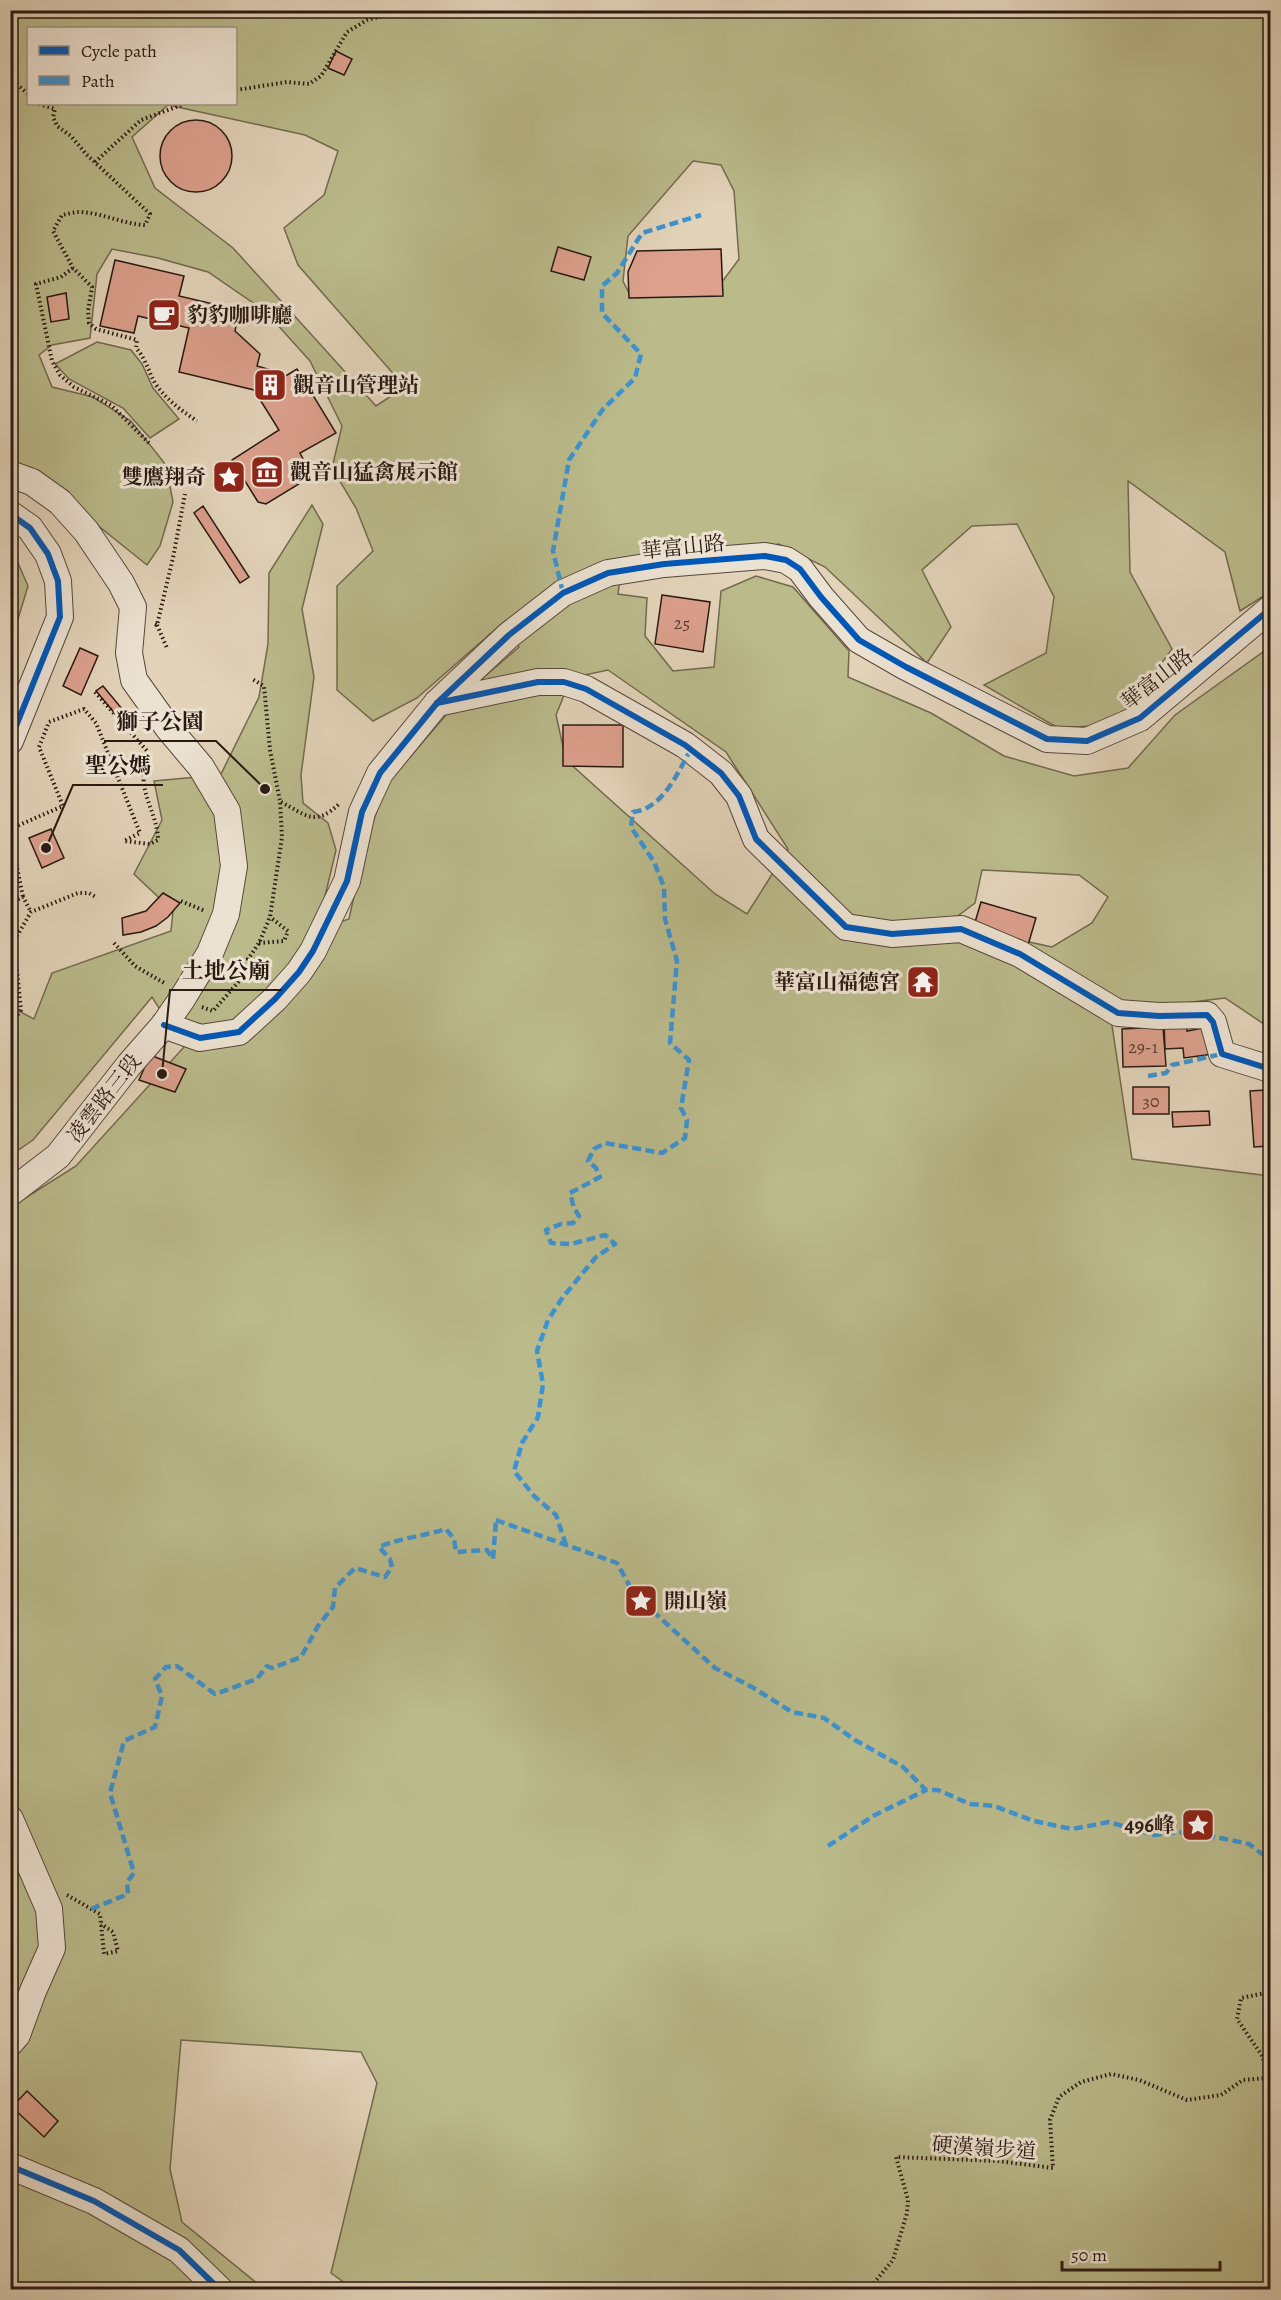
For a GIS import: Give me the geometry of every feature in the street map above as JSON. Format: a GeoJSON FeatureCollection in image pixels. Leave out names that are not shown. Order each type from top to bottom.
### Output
{"type":"FeatureCollection","features":[{"type":"Feature","properties":{"kind":"street"},"geometry":{"type":"LineString","coordinates":[[10,474],[32,483],[60,502],[86,531],[121,583],[133,607]]}},
{"type":"Feature","properties":{"kind":"street"},"geometry":{"type":"LineString","coordinates":[[10,514],[30,528],[48,555],[58,581],[60,617],[10,741]]}},
{"type":"Feature","properties":{"kind":"street","name":"華富山路"},"geometry":{"type":"LineString","coordinates":[[164,1025],[200,1038],[239,1032],[275,999],[299,972],[313,951],[347,881],[362,812],[380,773],[437,703],[509,635],[563,593],[608,573],[664,564],[765,556],[786,560],[800,569],[821,597],[859,639],[906,667],[1047,739],[1086,741],[1140,718],[1270,609]]}},
{"type":"Feature","properties":{"kind":"street","name":"凌雲路三段"},"geometry":{"type":"LineString","coordinates":[[10,1193],[58,1156],[129,1065],[164,1025],[177,993],[210,953],[226,914],[234,866],[227,811],[201,767],[169,729],[134,680],[129,653],[133,607]]}},
{"type":"Feature","properties":{"kind":"street"},"geometry":{"type":"LineString","coordinates":[[437,703],[538,682],[564,682],[586,689],[685,745],[721,773],[739,796],[756,839],[846,927],[892,934],[961,929],[1020,954],[1118,1013],[1159,1016],[1207,1015],[1213,1022],[1222,1054],[1270,1070]]}},
{"type":"Feature","properties":{"kind":"street"},"geometry":{"type":"LineString","coordinates":[[10,1819],[49,1909],[52,1948],[17,2035],[10,2043]]}},
{"type":"Feature","properties":{"kind":"street"},"geometry":{"type":"LineString","coordinates":[[10,2017],[33,1991]]}},
{"type":"Feature","properties":{"kind":"street"},"geometry":{"type":"LineString","coordinates":[[10,2166],[94,2201],[179,2250],[220,2289]]}},
{"type":"Feature","properties":{"kind":"path"},"geometry":{"type":"LineString","coordinates":[[237,90],[287,82],[309,84],[321,76],[347,32],[368,20],[405,10]]}},
{"type":"Feature","properties":{"kind":"path"},"geometry":{"type":"LineString","coordinates":[[10,25],[17,28],[10,38]]}},
{"type":"Feature","properties":{"kind":"path"},"geometry":{"type":"LineString","coordinates":[[10,78],[27,93]]}},
{"type":"Feature","properties":{"kind":"path"},"geometry":{"type":"LineString","coordinates":[[43,105],[55,109],[52,117],[57,126],[71,136],[150,214],[146,225],[134,225],[105,216],[80,212],[62,215],[53,231],[73,268],[92,287],[88,311],[89,323],[96,329],[137,340],[136,348],[145,359],[156,385],[173,404],[196,422]]}},
{"type":"Feature","properties":{"kind":"path"},"geometry":{"type":"LineString","coordinates":[[95,162],[141,120],[181,105]]}},
{"type":"Feature","properties":{"kind":"path"},"geometry":{"type":"LineString","coordinates":[[73,268],[61,278],[36,284],[52,361],[60,375],[74,387],[111,405],[150,444]]}},
{"type":"Feature","properties":{"kind":"path"},"geometry":{"type":"LineString","coordinates":[[157,625],[173,558],[184,494]]}},
{"type":"Feature","properties":{"kind":"path"},"geometry":{"type":"LineString","coordinates":[[133,607],[157,625],[167,648]]}},
{"type":"Feature","properties":{"kind":"path"},"geometry":{"type":"LineString","coordinates":[[114,943],[135,966],[177,993],[213,1011],[254,964],[248,959],[259,943],[270,917],[282,837],[280,801],[270,750],[264,686],[252,679]]}},
{"type":"Feature","properties":{"kind":"path"},"geometry":{"type":"LineString","coordinates":[[31,912],[23,897],[10,831],[63,806],[39,747],[49,722],[84,709],[96,723],[140,833],[124,841],[150,844],[158,840],[158,828],[143,782],[149,763],[148,752],[95,693]]}},
{"type":"Feature","properties":{"kind":"path"},"geometry":{"type":"LineString","coordinates":[[280,801],[312,819],[326,816],[341,802]]}},
{"type":"Feature","properties":{"kind":"path"},"geometry":{"type":"LineString","coordinates":[[10,1026],[21,1010],[12,942],[31,912],[78,893],[89,893],[96,897]]}},
{"type":"Feature","properties":{"kind":"path"},"geometry":{"type":"LineString","coordinates":[[10,903],[23,897]]}},
{"type":"Feature","properties":{"kind":"path"},"geometry":{"type":"LineString","coordinates":[[181,901],[213,914]]}},
{"type":"Feature","properties":{"kind":"path"},"geometry":{"type":"LineString","coordinates":[[259,943],[284,941],[288,931],[270,917]]}},
{"type":"Feature","properties":{"kind":"path"},"geometry":{"type":"LineString","coordinates":[[36,1876],[100,1914],[101,1924],[104,1954],[118,1951],[113,1932],[101,1924]]}},
{"type":"Feature","properties":{"kind":"green space"},"geometry":{"type":"Polygon","coordinates":[[[11,11],[1270,11],[1270,592],[1240,611],[1225,552],[1128,481],[1130,572],[1172,649],[1124,714],[1091,726],[1058,728],[984,685],[1046,653],[1054,597],[1017,524],[972,526],[922,570],[951,627],[927,663],[825,567],[779,544],[622,565],[618,594],[647,598],[645,636],[673,671],[714,667],[721,591],[756,576],[793,587],[849,651],[848,677],[931,713],[1004,756],[1074,776],[1128,768],[1175,715],[1270,647],[1270,1028],[1225,998],[1110,1012],[1132,1159],[1270,1176],[1270,2289],[353,2289],[331,2273],[377,2083],[361,2052],[181,2040],[170,2169],[182,2222],[264,2289],[11,2289],[11,1207],[76,1166],[184,1047],[152,997],[33,1140],[11,1155],[11,1007],[34,1019],[52,973],[171,931],[173,911],[134,874],[162,820],[154,781],[220,775],[222,772],[259,697],[268,644],[269,573],[312,505],[323,524],[302,609],[314,677],[301,775],[303,803],[328,823],[336,850],[321,913],[323,928],[349,919],[367,838],[387,784],[463,695],[519,647],[505,621],[417,698],[373,721],[337,690],[337,586],[373,551],[356,508],[332,468],[342,426],[310,361],[265,311],[208,272],[158,258],[112,249],[97,274],[90,338],[52,345],[39,355],[52,387],[93,397],[131,421],[166,465],[173,502],[160,546],[147,565],[61,496],[11,460],[11,11]],[[168,105],[132,137],[155,188],[233,248],[376,406],[405,387],[298,265],[284,228],[324,195],[338,151],[305,135],[168,105]],[[693,161],[628,236],[623,281],[631,297],[722,282],[739,259],[734,191],[721,165],[693,161]],[[608,670],[571,678],[556,715],[566,760],[715,894],[747,914],[788,849],[726,752],[608,670]],[[982,870],[975,903],[947,924],[1052,947],[1092,923],[1108,897],[1079,875],[982,870]]]}},
{"type":"Feature","properties":{"kind":"green space"},"geometry":{"type":"Polygon","coordinates":[[[97,342],[131,350],[142,364],[153,388],[179,419],[150,438],[123,408],[69,379],[55,364],[97,342]]]}},
{"type":"Feature","properties":{"kind":"green space"},"geometry":{"type":"Polygon","coordinates":[[[11,547],[28,586],[11,642],[11,547]]]}},
{"type":"Feature","properties":{"kind":"building"},"geometry":{"type":"Polygon","coordinates":[[[336,51],[352,59],[344,75],[328,68],[336,51]]]}},
{"type":"Feature","properties":{"kind":"building"},"geometry":{"type":"Polygon","coordinates":[[[196,120],[216,126],[226,136],[232,156],[226,176],[216,186],[196,192],[176,186],[166,176],[160,156],[166,136],[176,126],[196,120]]]}},
{"type":"Feature","properties":{"kind":"building"},"geometry":{"type":"Polygon","coordinates":[[[558,247],[591,257],[584,280],[551,271],[558,247]]]}},
{"type":"Feature","properties":{"kind":"building"},"geometry":{"type":"Polygon","coordinates":[[[721,249],[723,296],[629,298],[628,272],[637,251],[721,249]]]}},
{"type":"Feature","properties":{"kind":"building","name":"觀音山管理站"},"geometry":{"type":"Polygon","coordinates":[[[115,260],[184,276],[179,296],[239,310],[235,331],[260,354],[257,366],[274,371],[279,380],[297,369],[336,433],[300,453],[312,476],[266,504],[258,502],[232,460],[279,430],[254,390],[179,372],[189,328],[138,316],[134,333],[100,326],[115,260]]]}},
{"type":"Feature","properties":{"kind":"building"},"geometry":{"type":"Polygon","coordinates":[[[66,293],[69,319],[51,322],[47,297],[66,293]]]}},
{"type":"Feature","properties":{"kind":"building"},"geometry":{"type":"Polygon","coordinates":[[[203,506],[249,577],[240,583],[194,513],[203,506]]]}},
{"type":"Feature","properties":{"kind":"building"},"geometry":{"type":"Polygon","coordinates":[[[662,595],[710,602],[703,652],[655,644],[662,595]]]}},
{"type":"Feature","properties":{"kind":"building"},"geometry":{"type":"Polygon","coordinates":[[[80,648],[98,656],[81,695],[63,686],[80,648]]]}},
{"type":"Feature","properties":{"kind":"building"},"geometry":{"type":"Polygon","coordinates":[[[103,686],[123,710],[116,715],[96,691],[103,686]]]}},
{"type":"Feature","properties":{"kind":"building"},"geometry":{"type":"Polygon","coordinates":[[[563,725],[623,725],[623,767],[563,766],[563,725]]]}},
{"type":"Feature","properties":{"kind":"building"},"geometry":{"type":"Polygon","coordinates":[[[51,829],[64,858],[42,868],[29,838],[51,829]]]}},
{"type":"Feature","properties":{"kind":"building"},"geometry":{"type":"Polygon","coordinates":[[[163,893],[180,903],[168,917],[156,926],[141,932],[123,935],[122,918],[146,911],[163,893]]]}},
{"type":"Feature","properties":{"kind":"building"},"geometry":{"type":"Polygon","coordinates":[[[981,902],[1036,918],[1028,945],[973,929],[981,902]]]}},
{"type":"Feature","properties":{"kind":"building"},"geometry":{"type":"Polygon","coordinates":[[[1186,1021],[1187,1031],[1208,1027],[1213,1054],[1184,1058],[1183,1048],[1165,1049],[1164,1022],[1186,1021]]]}},
{"type":"Feature","properties":{"kind":"building"},"geometry":{"type":"Polygon","coordinates":[[[1163,1027],[1166,1066],[1123,1067],[1122,1029],[1163,1027]]]}},
{"type":"Feature","properties":{"kind":"building"},"geometry":{"type":"Polygon","coordinates":[[[150,1055],[186,1069],[175,1092],[139,1080],[150,1055]]]}},
{"type":"Feature","properties":{"kind":"building"},"geometry":{"type":"Polygon","coordinates":[[[1133,1087],[1169,1087],[1169,1114],[1133,1114],[1133,1087]]]}},
{"type":"Feature","properties":{"kind":"building"},"geometry":{"type":"Polygon","coordinates":[[[1266,1090],[1269,1146],[1254,1147],[1250,1091],[1266,1090]]]}},
{"type":"Feature","properties":{"kind":"building"},"geometry":{"type":"Polygon","coordinates":[[[1267,1090],[1270,1090],[1270,1152],[1267,1090]]]}},
{"type":"Feature","properties":{"kind":"building"},"geometry":{"type":"Polygon","coordinates":[[[1209,1111],[1210,1125],[1173,1127],[1172,1112],[1209,1111]]]}},
{"type":"Feature","properties":{"kind":"building"},"geometry":{"type":"Polygon","coordinates":[[[27,2091],[58,2121],[44,2137],[12,2107],[27,2091]]]}},
{"type":"Feature","properties":{"kind":"marked path"},"geometry":{"type":"LineString","coordinates":[[563,593],[553,551],[569,460],[603,409],[635,378],[641,354],[602,313],[602,286],[617,273],[642,233],[701,215]]}},
{"type":"Feature","properties":{"kind":"marked path"},"geometry":{"type":"LineString","coordinates":[[566,1545],[556,1515],[534,1496],[514,1471],[522,1443],[538,1417],[543,1384],[537,1351],[548,1320],[563,1297],[596,1257],[615,1244],[605,1235],[571,1244],[551,1243],[546,1230],[561,1224],[573,1223],[579,1216],[570,1193],[600,1177],[596,1168],[588,1161],[594,1149],[605,1143],[662,1153],[685,1138],[687,1120],[681,1108],[689,1060],[670,1043],[677,961],[665,919],[664,887],[654,862],[631,827],[633,812],[644,809],[661,797],[675,778],[691,749]]}},
{"type":"Feature","properties":{"kind":"marked path"},"geometry":{"type":"LineString","coordinates":[[1148,1076],[1166,1073],[1172,1065],[1222,1054]]}},
{"type":"Feature","properties":{"kind":"marked path"},"geometry":{"type":"LineString","coordinates":[[496,1520],[617,1563],[634,1594],[715,1668],[752,1687],[792,1712],[824,1718],[855,1740],[903,1767],[926,1790],[938,1790],[970,1804],[994,1806],[1034,1821],[1072,1829],[1109,1822],[1154,1835],[1179,1832],[1211,1836],[1249,1844],[1262,1854],[1270,1854]]}},
{"type":"Feature","properties":{"kind":"marked path"},"geometry":{"type":"LineString","coordinates":[[91,1909],[128,1894],[127,1882],[134,1873],[110,1793],[124,1741],[155,1727],[162,1696],[155,1679],[166,1667],[177,1666],[215,1694],[257,1679],[267,1666],[272,1668],[301,1657],[318,1626],[333,1607],[335,1588],[355,1568],[385,1577],[392,1567],[390,1559],[379,1547],[446,1529],[454,1539],[456,1552],[487,1550],[493,1559],[496,1521]]}},
{"type":"Feature","properties":{"kind":"marked path"},"geometry":{"type":"LineString","coordinates":[[828,1846],[873,1816],[926,1790]]}},
{"type":"Feature","properties":{"kind":"cycle path"},"geometry":{"type":"LineString","coordinates":[[10,514],[30,528],[48,554],[58,581],[60,617],[10,741]]}},
{"type":"Feature","properties":{"kind":"cycle path"},"geometry":{"type":"LineString","coordinates":[[164,1025],[200,1038],[239,1032],[275,999],[299,972],[313,951],[347,881],[362,812],[380,773],[437,703],[509,635],[563,593],[608,573],[664,564],[765,556],[786,560],[800,569],[859,640],[906,667],[1047,739],[1087,741],[1140,718],[1270,609]]}},
{"type":"Feature","properties":{"kind":"cycle path"},"geometry":{"type":"LineString","coordinates":[[437,703],[538,682],[564,682],[586,689],[685,745],[721,773],[739,796],[756,839],[846,927],[892,934],[961,929],[1020,954],[1118,1013],[1159,1016],[1207,1015],[1213,1022],[1222,1054],[1270,1069]]}},
{"type":"Feature","properties":{"kind":"cycle path"},"geometry":{"type":"LineString","coordinates":[[10,2166],[94,2201],[179,2250],[220,2290]]}},
{"type":"Feature","properties":{"kind":"place","name":"豹豹咖啡廳"},"geometry":{"type":"Point","coordinates":[164,315]}},
{"type":"Feature","properties":{"kind":"place","name":"觀音山管理站"},"geometry":{"type":"Point","coordinates":[270,385]}},
{"type":"Feature","properties":{"kind":"place","name":"觀音山猛禽展示館"},"geometry":{"type":"Point","coordinates":[267,472]}},
{"type":"Feature","properties":{"kind":"place","name":"雙鷹翔奇"},"geometry":{"type":"Point","coordinates":[229,477]}},
{"type":"Feature","properties":{"kind":"place","name":"獅子公園"},"geometry":{"type":"Point","coordinates":[265,789]}},
{"type":"Feature","properties":{"kind":"place","name":"聖公媽"},"geometry":{"type":"Point","coordinates":[46,848]}},
{"type":"Feature","properties":{"kind":"place","name":"華富山福德宮"},"geometry":{"type":"Point","coordinates":[923,982]}},
{"type":"Feature","properties":{"kind":"place","name":"土地公廟"},"geometry":{"type":"Point","coordinates":[162,1074]}},
{"type":"Feature","properties":{"kind":"place","name":"開山嶺"},"geometry":{"type":"Point","coordinates":[641,1601]}},
{"type":"Feature","properties":{"kind":"place","name":"496峰"},"geometry":{"type":"Point","coordinates":[1198,1825]}}]}
